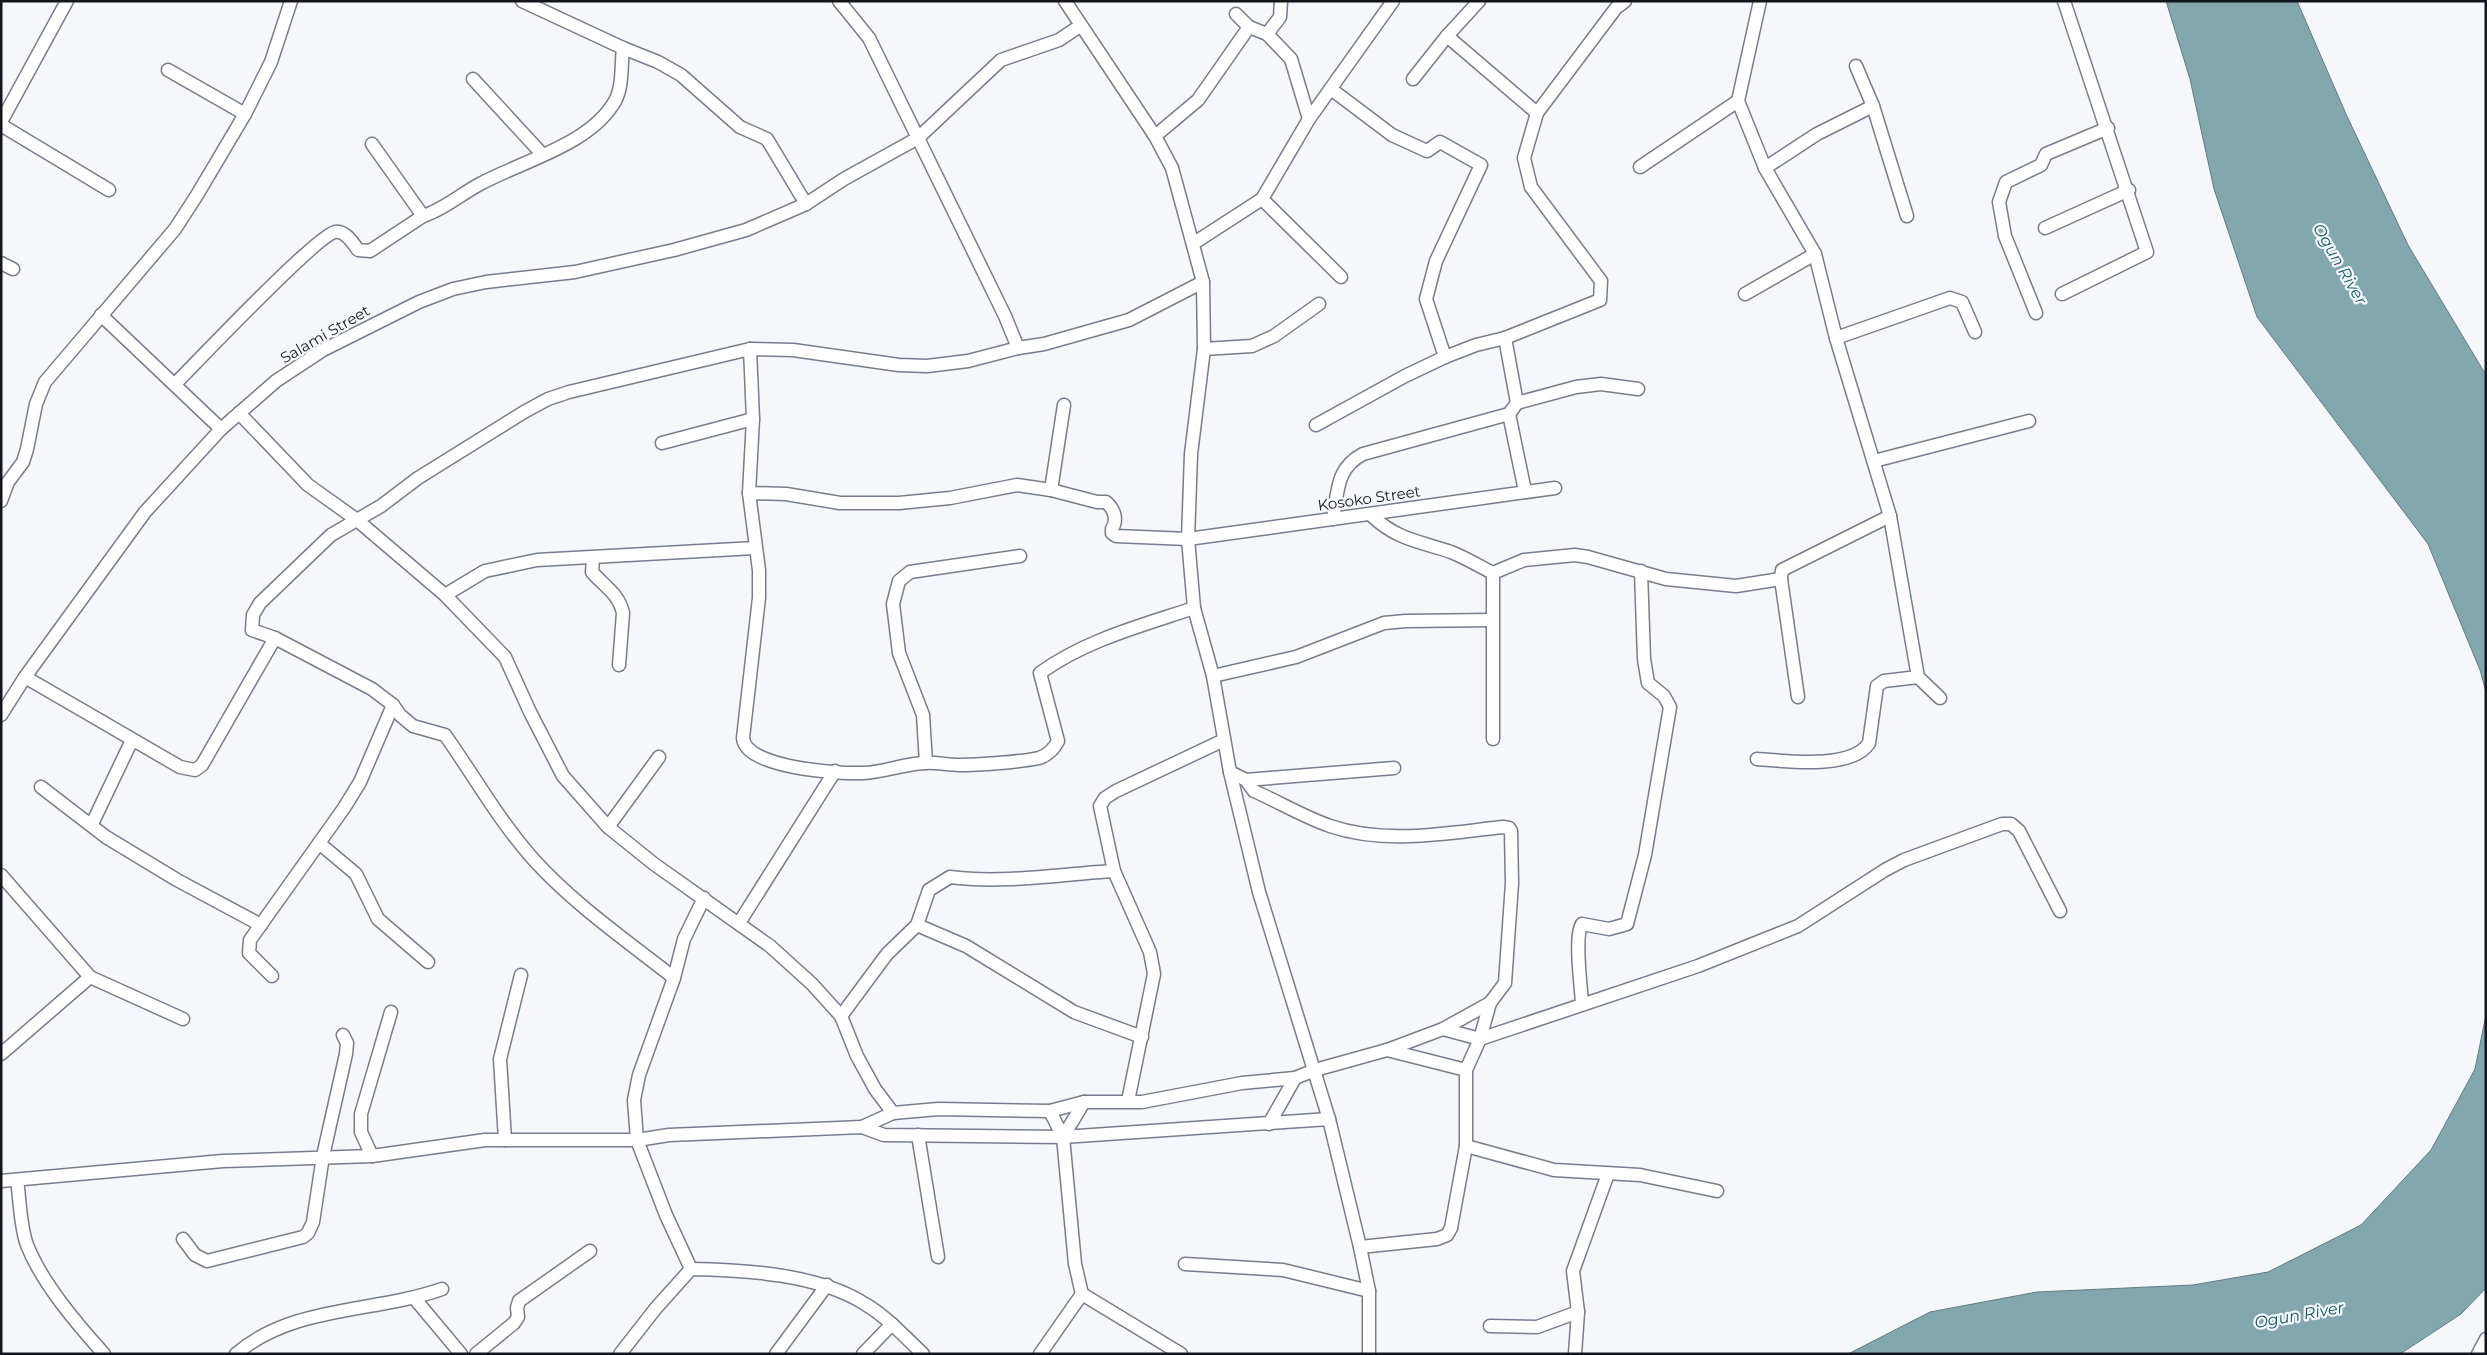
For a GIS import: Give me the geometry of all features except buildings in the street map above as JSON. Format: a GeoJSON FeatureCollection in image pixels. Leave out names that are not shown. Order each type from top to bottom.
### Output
{"type":"FeatureCollection","features":[{"type":"Feature","properties":{"kind":"street"},"geometry":{"type":"LineString","coordinates":[[66,1],[1,123],[109,190]]}},
{"type":"Feature","properties":{"kind":"street"},"geometry":{"type":"LineString","coordinates":[[1,501],[8,482],[22,462],[27,449],[36,404],[45,382],[175,229],[245,114],[271,62],[291,1]]}},
{"type":"Feature","properties":{"kind":"street"},"geometry":{"type":"LineString","coordinates":[[522,1],[623,48],[658,62],[681,75],[740,127],[755,135],[765,137],[806,204]]}},
{"type":"Feature","properties":{"kind":"street"},"geometry":{"type":"LineString","coordinates":[[839,1],[869,38],[1005,316],[1018,348]]}},
{"type":"Feature","properties":{"kind":"street"},"geometry":{"type":"LineString","coordinates":[[1065,1],[1155,136],[1172,168],[1194,243],[1203,282],[1204,349],[1191,454],[1188,539],[1194,608],[1213,676],[1230,772],[1259,892],[1329,1118],[1360,1248],[1368,1291],[1369,1354]]}},
{"type":"Feature","properties":{"kind":"street"},"geometry":{"type":"LineString","coordinates":[[1267,34],[1280,17],[1280,1]]}},
{"type":"Feature","properties":{"kind":"street"},"geometry":{"type":"LineString","coordinates":[[1194,243],[1262,199],[1309,119],[1393,1]]}},
{"type":"Feature","properties":{"kind":"street"},"geometry":{"type":"LineString","coordinates":[[1413,79],[1447,36],[1479,1]]}},
{"type":"Feature","properties":{"kind":"street"},"geometry":{"type":"LineString","coordinates":[[1760,1],[1738,101],[1765,168],[1815,254],[1836,338],[1890,516],[1918,677],[1940,698]]}},
{"type":"Feature","properties":{"kind":"street"},"geometry":{"type":"LineString","coordinates":[[2062,294],[2147,252],[2129,190],[2064,1]]}},
{"type":"Feature","properties":{"kind":"street"},"geometry":{"type":"LineString","coordinates":[[1316,425],[1405,376],[1445,357],[1476,345],[1505,338],[1600,300],[1601,281],[1531,187],[1524,158],[1537,113],[1616,4]]}},
{"type":"Feature","properties":{"kind":"street"},"geometry":{"type":"LineString","coordinates":[[1236,14],[1249,27],[1267,34],[1291,59],[1309,119]]}},
{"type":"Feature","properties":{"kind":"street"},"geometry":{"type":"LineString","coordinates":[[918,138],[1002,60],[1059,40],[1080,26]]}},
{"type":"Feature","properties":{"kind":"street"},"geometry":{"type":"LineString","coordinates":[[1155,136],[1198,100],[1249,27]]}},
{"type":"Feature","properties":{"kind":"street"},"geometry":{"type":"LineString","coordinates":[[1447,36],[1537,113]]}},
{"type":"Feature","properties":{"kind":"street"},"geometry":{"type":"LineString","coordinates":[[175,384],[305,254],[330,234],[336,231],[342,232],[358,250],[370,251],[423,216],[432,213],[481,183],[542,154],[568,144],[583,135],[614,102],[619,92],[623,48]]}},
{"type":"Feature","properties":{"kind":"street"},"geometry":{"type":"LineString","coordinates":[[1856,66],[1873,106],[1907,216]]}},
{"type":"Feature","properties":{"kind":"street"},"geometry":{"type":"LineString","coordinates":[[168,70],[245,114]]}},
{"type":"Feature","properties":{"kind":"street"},"geometry":{"type":"LineString","coordinates":[[472,79],[542,154]]}},
{"type":"Feature","properties":{"kind":"street"},"geometry":{"type":"LineString","coordinates":[[1331,89],[1392,135],[1427,151],[1440,142],[1481,165],[1436,261],[1426,298],[1445,357]]}},
{"type":"Feature","properties":{"kind":"street"},"geometry":{"type":"LineString","coordinates":[[1640,167],[1738,101]]}},
{"type":"Feature","properties":{"kind":"street"},"geometry":{"type":"LineString","coordinates":[[1765,168],[1817,134],[1873,106]]}},
{"type":"Feature","properties":{"kind":"street"},"geometry":{"type":"LineString","coordinates":[[2036,313],[2005,236],[1999,202],[2006,182],[2041,165],[2046,154],[2108,128]]}},
{"type":"Feature","properties":{"kind":"street","name":"Salami Street"},"geometry":{"type":"LineString","coordinates":[[1,715],[25,677],[145,512],[221,428],[276,381],[323,350],[419,302],[453,289],[486,282],[575,272],[674,250],[746,230],[806,204],[844,179],[918,138]]}},
{"type":"Feature","properties":{"kind":"street"},"geometry":{"type":"LineString","coordinates":[[372,144],[423,216]]}},
{"type":"Feature","properties":{"kind":"street"},"geometry":{"type":"LineString","coordinates":[[2045,228],[2129,190]]}},
{"type":"Feature","properties":{"kind":"street"},"geometry":{"type":"LineString","coordinates":[[1262,199],[1341,276]]}},
{"type":"Feature","properties":{"kind":"street"},"geometry":{"type":"LineString","coordinates":[[1745,294],[1815,254]]}},
{"type":"Feature","properties":{"kind":"street"},"geometry":{"type":"LineString","coordinates":[[674,978],[570,895],[534,860],[495,812],[445,735],[413,726],[400,716],[394,704],[372,689],[275,638],[252,630],[253,615],[260,603],[331,535],[381,506],[418,478],[548,399],[640,374],[750,350],[793,350],[870,362],[927,366],[968,362],[1018,348],[1044,344],[1129,320],[1203,282]]}},
{"type":"Feature","properties":{"kind":"street"},"geometry":{"type":"LineString","coordinates":[[1836,338],[1950,298],[1962,302],[1975,332]]}},
{"type":"Feature","properties":{"kind":"street"},"geometry":{"type":"LineString","coordinates":[[1204,349],[1252,346],[1274,336],[1318,304]]}},
{"type":"Feature","properties":{"kind":"street"},"geometry":{"type":"LineString","coordinates":[[100,315],[221,428]]}},
{"type":"Feature","properties":{"kind":"street"},"geometry":{"type":"LineString","coordinates":[[1505,338],[1525,491]]}},
{"type":"Feature","properties":{"kind":"street"},"geometry":{"type":"LineString","coordinates":[[750,350],[753,419],[749,493],[759,570],[759,598],[743,745],[748,751],[767,761],[813,769],[865,773],[926,763],[959,765],[1039,757],[1055,748],[1058,741],[1040,672],[1059,658],[1091,642],[1194,608]]}},
{"type":"Feature","properties":{"kind":"street"},"geometry":{"type":"LineString","coordinates":[[1333,519],[1342,473],[1353,459],[1379,448],[1513,409],[1576,386],[1601,384],[1638,389]]}},
{"type":"Feature","properties":{"kind":"street"},"geometry":{"type":"LineString","coordinates":[[749,493],[786,494],[840,503],[868,504],[927,502],[1016,485],[1051,490],[1064,405]]}},
{"type":"Feature","properties":{"kind":"street"},"geometry":{"type":"LineString","coordinates":[[239,413],[308,484],[357,520],[445,595],[505,657],[530,712],[564,776],[608,828],[654,864],[739,923],[793,966],[841,1016],[857,1056],[875,1089],[893,1112]]}},
{"type":"Feature","properties":{"kind":"street"},"geometry":{"type":"LineString","coordinates":[[662,443],[753,419]]}},
{"type":"Feature","properties":{"kind":"street"},"geometry":{"type":"LineString","coordinates":[[1874,461],[2029,421]]}},
{"type":"Feature","properties":{"kind":"street","name":"Kosoko Street"},"geometry":{"type":"LineString","coordinates":[[1051,490],[1097,502],[1106,502],[1114,513],[1115,524],[1112,533],[1116,536],[1188,539],[1555,488]]}},
{"type":"Feature","properties":{"kind":"street"},"geometry":{"type":"LineString","coordinates":[[1371,515],[1383,527],[1400,537],[1454,553],[1493,574]]}},
{"type":"Feature","properties":{"kind":"street"},"geometry":{"type":"LineString","coordinates":[[1798,698],[1781,579],[1782,570],[1890,516]]}},
{"type":"Feature","properties":{"kind":"street"},"geometry":{"type":"LineString","coordinates":[[445,595],[485,571],[537,560],[593,559],[755,548]]}},
{"type":"Feature","properties":{"kind":"street"},"geometry":{"type":"LineString","coordinates":[[1493,574],[1524,560],[1575,555],[1666,579],[1736,586],[1781,579]]}},
{"type":"Feature","properties":{"kind":"street"},"geometry":{"type":"LineString","coordinates":[[926,763],[920,704],[898,653],[893,604],[899,581],[910,572],[1020,556]]}},
{"type":"Feature","properties":{"kind":"street"},"geometry":{"type":"LineString","coordinates":[[593,559],[593,574],[618,598],[621,605],[619,665]]}},
{"type":"Feature","properties":{"kind":"street"},"geometry":{"type":"LineString","coordinates":[[1582,1003],[1578,950],[1580,928],[1582,924],[1609,929],[1627,924],[1645,855],[1670,707],[1664,696],[1648,682],[1644,658],[1641,571]]}},
{"type":"Feature","properties":{"kind":"street"},"geometry":{"type":"LineString","coordinates":[[1493,574],[1493,739]]}},
{"type":"Feature","properties":{"kind":"street"},"geometry":{"type":"LineString","coordinates":[[1213,676],[1296,657],[1384,624],[1406,621],[1492,620]]}},
{"type":"Feature","properties":{"kind":"street"},"geometry":{"type":"LineString","coordinates":[[25,677],[180,767],[195,770],[202,765],[275,638]]}},
{"type":"Feature","properties":{"kind":"street"},"geometry":{"type":"LineString","coordinates":[[1757,759],[1807,763],[1856,756],[1864,751],[1869,743],[1877,686],[1884,681],[1918,677]]}},
{"type":"Feature","properties":{"kind":"street"},"geometry":{"type":"LineString","coordinates":[[272,976],[249,953],[250,940],[360,782],[394,704]]}},
{"type":"Feature","properties":{"kind":"street"},"geometry":{"type":"LineString","coordinates":[[92,824],[132,740]]}},
{"type":"Feature","properties":{"kind":"street"},"geometry":{"type":"LineString","coordinates":[[1128,1101],[1154,974],[1150,952],[1114,871],[1100,806],[1105,798],[1224,740]]}},
{"type":"Feature","properties":{"kind":"street"},"geometry":{"type":"LineString","coordinates":[[608,828],[659,756]]}},
{"type":"Feature","properties":{"kind":"street"},"geometry":{"type":"LineString","coordinates":[[1246,780],[1394,768]]}},
{"type":"Feature","properties":{"kind":"street"},"geometry":{"type":"LineString","coordinates":[[739,923],[835,771]]}},
{"type":"Feature","properties":{"kind":"street"},"geometry":{"type":"LineString","coordinates":[[862,1127],[893,1112],[938,1109],[1050,1111],[1084,1102],[1142,1102],[1242,1083],[1295,1078],[1315,1070],[1387,1050],[1443,1029],[1490,1003],[1505,984],[1512,884],[1511,831],[1509,828],[1411,836],[1360,833],[1328,826],[1254,790],[1246,780],[1230,772]]}},
{"type":"Feature","properties":{"kind":"street"},"geometry":{"type":"LineString","coordinates":[[41,787],[92,824],[106,837],[177,880],[261,925]]}},
{"type":"Feature","properties":{"kind":"street"},"geometry":{"type":"LineString","coordinates":[[1443,1029],[1480,1039],[1582,1003],[1698,966],[1790,930],[1884,870],[2002,824],[2011,824],[2020,831],[2060,912]]}},
{"type":"Feature","properties":{"kind":"street"},"geometry":{"type":"LineString","coordinates":[[319,843],[356,874],[378,919],[428,962]]}},
{"type":"Feature","properties":{"kind":"street"},"geometry":{"type":"LineString","coordinates":[[841,1016],[887,954],[917,925],[929,890],[950,877],[971,880],[1004,880],[1114,871]]}},
{"type":"Feature","properties":{"kind":"street"},"geometry":{"type":"LineString","coordinates":[[1,875],[90,977],[183,1019]]}},
{"type":"Feature","properties":{"kind":"street"},"geometry":{"type":"LineString","coordinates":[[691,1269],[666,1215],[638,1140],[634,1100],[635,1091],[674,978],[684,939],[704,898]]}},
{"type":"Feature","properties":{"kind":"street"},"geometry":{"type":"LineString","coordinates":[[917,925],[966,946],[1074,1012],[1142,1037]]}},
{"type":"Feature","properties":{"kind":"street"},"geometry":{"type":"LineString","coordinates":[[505,1140],[500,1059],[521,975]]}},
{"type":"Feature","properties":{"kind":"street"},"geometry":{"type":"LineString","coordinates":[[1,1054],[90,977]]}},
{"type":"Feature","properties":{"kind":"street"},"geometry":{"type":"LineString","coordinates":[[1360,1248],[1437,1239],[1447,1235],[1455,1215],[1466,1146],[1466,1070],[1480,1039],[1490,1003]]}},
{"type":"Feature","properties":{"kind":"street"},"geometry":{"type":"LineString","coordinates":[[372,1156],[361,1132],[361,1114],[391,1012]]}},
{"type":"Feature","properties":{"kind":"street"},"geometry":{"type":"LineString","coordinates":[[183,1239],[195,1255],[207,1261],[303,1237],[308,1234],[314,1222],[323,1156],[346,1054],[347,1043],[343,1035]]}},
{"type":"Feature","properties":{"kind":"street"},"geometry":{"type":"LineString","coordinates":[[1387,1050],[1466,1070]]}},
{"type":"Feature","properties":{"kind":"street"},"geometry":{"type":"LineString","coordinates":[[1269,1124],[1295,1078]]}},
{"type":"Feature","properties":{"kind":"street"},"geometry":{"type":"LineString","coordinates":[[1063,1137],[1084,1102]]}},
{"type":"Feature","properties":{"kind":"street"},"geometry":{"type":"LineString","coordinates":[[1050,1111],[1063,1137],[1075,1264],[1082,1294],[1182,1354]]}},
{"type":"Feature","properties":{"kind":"street"},"geometry":{"type":"LineString","coordinates":[[1,1181],[223,1162],[323,1156],[372,1156],[485,1140],[638,1140],[669,1135],[862,1127],[884,1135],[1063,1137],[1269,1124],[1329,1118]]}},
{"type":"Feature","properties":{"kind":"street"},"geometry":{"type":"LineString","coordinates":[[918,1135],[938,1257]]}},
{"type":"Feature","properties":{"kind":"street"},"geometry":{"type":"LineString","coordinates":[[1466,1146],[1543,1168],[1640,1176],[1717,1191]]}},
{"type":"Feature","properties":{"kind":"street"},"geometry":{"type":"LineString","coordinates":[[1575,1354],[1578,1312],[1573,1271],[1594,1219],[1608,1174]]}},
{"type":"Feature","properties":{"kind":"street"},"geometry":{"type":"LineString","coordinates":[[17,1180],[26,1243],[34,1260],[72,1318],[104,1354]]}},
{"type":"Feature","properties":{"kind":"street"},"geometry":{"type":"LineString","coordinates":[[476,1354],[514,1323],[518,1317],[516,1308],[520,1301],[590,1251]]}},
{"type":"Feature","properties":{"kind":"street"},"geometry":{"type":"LineString","coordinates":[[1185,1264],[1283,1270],[1368,1291]]}},
{"type":"Feature","properties":{"kind":"street"},"geometry":{"type":"LineString","coordinates":[[691,1269],[756,1272],[827,1285],[865,1303],[892,1324],[923,1354]]}},
{"type":"Feature","properties":{"kind":"street"},"geometry":{"type":"LineString","coordinates":[[620,1354],[656,1308],[691,1269]]}},
{"type":"Feature","properties":{"kind":"street"},"geometry":{"type":"LineString","coordinates":[[776,1354],[827,1285]]}},
{"type":"Feature","properties":{"kind":"street"},"geometry":{"type":"LineString","coordinates":[[236,1354],[266,1332],[296,1321],[330,1313],[415,1299],[442,1289]]}},
{"type":"Feature","properties":{"kind":"street"},"geometry":{"type":"LineString","coordinates":[[1040,1354],[1082,1294]]}},
{"type":"Feature","properties":{"kind":"street"},"geometry":{"type":"LineString","coordinates":[[415,1299],[461,1354]]}},
{"type":"Feature","properties":{"kind":"street"},"geometry":{"type":"LineString","coordinates":[[1490,1326],[1537,1327],[1578,1312]]}},
{"type":"Feature","properties":{"kind":"street"},"geometry":{"type":"LineString","coordinates":[[862,1354],[892,1324]]}},
{"type":"Feature","properties":{"kind":"street"},"geometry":{"type":"LineString","coordinates":[[2478,1354],[2486,1339]]}},
{"type":"Feature","properties":{"kind":"water","name":"Ogun River"},"geometry":{"type":"Polygon","coordinates":[[[2166,1],[2297,1],[2346,114],[2408,245],[2486,375],[2486,692],[2480,670],[2428,544],[2257,317],[2214,189],[2190,79],[2166,1]]]}},
{"type":"Feature","properties":{"kind":"water","name":"Ogun River"},"geometry":{"type":"Polygon","coordinates":[[[2486,1015],[2486,1288],[2461,1314],[2400,1354],[1848,1354],[1930,1312],[2037,1292],[2193,1285],[2268,1272],[2361,1225],[2431,1150],[2475,1069],[2486,1015]]]}}]}
